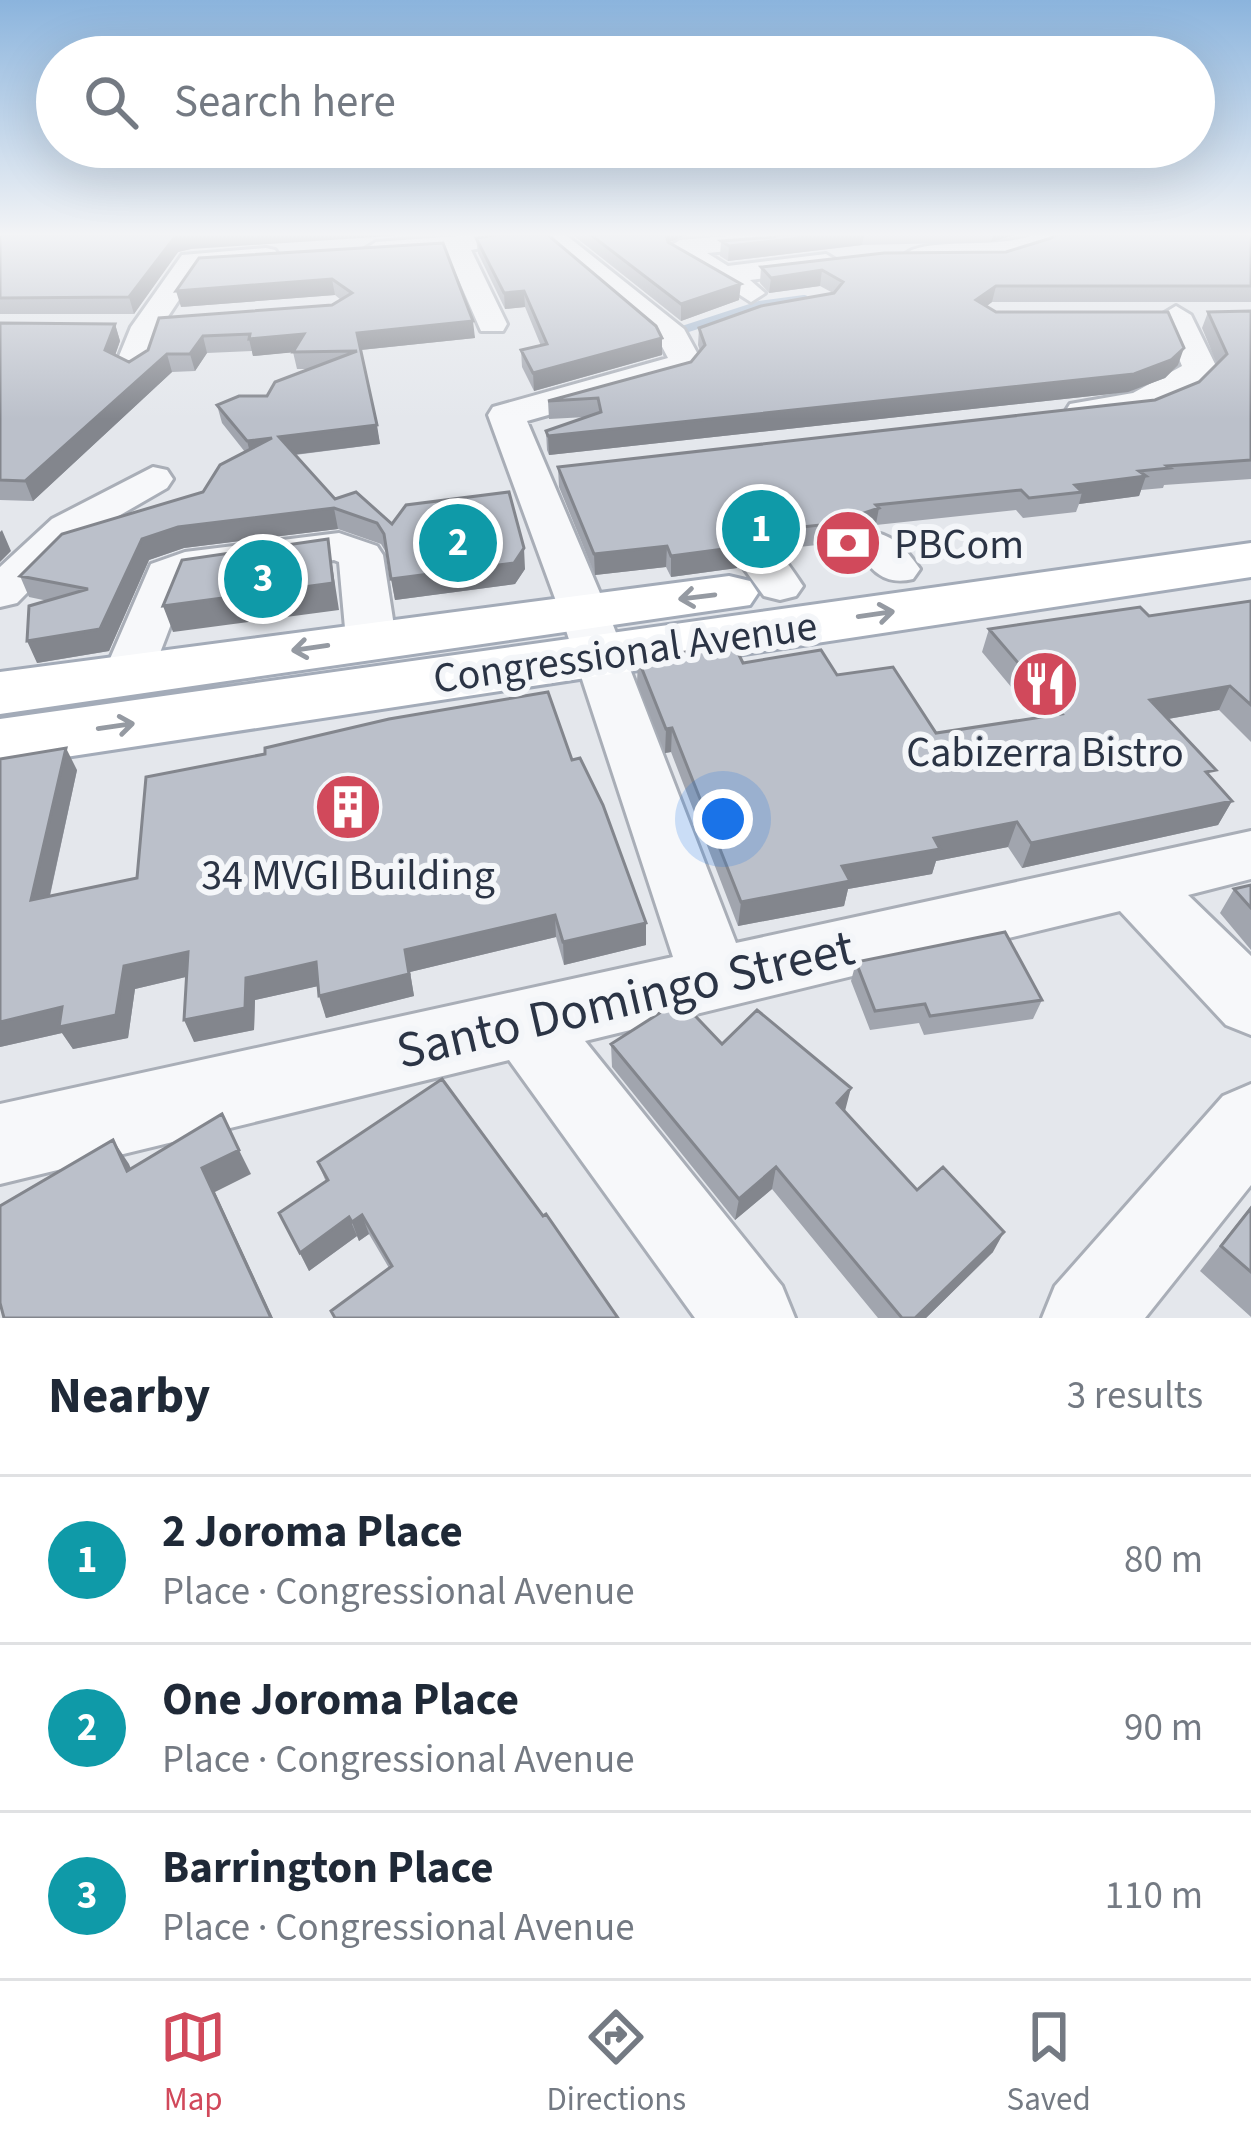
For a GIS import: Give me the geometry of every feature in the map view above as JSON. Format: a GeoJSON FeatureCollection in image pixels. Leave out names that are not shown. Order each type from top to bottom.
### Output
{"type":"FeatureCollection","features":[{"type":"Feature","properties":{"kind":"main road","name":"Congressional Avenue"},"geometry":{"type":"LineString","coordinates":[[0,693],[371,639],[591,633],[767,569],[1251,522]]}},
{"type":"Feature","properties":{"kind":"main road","name":"Congressional Avenue"},"geometry":{"type":"LineString","coordinates":[[0,743],[591,633],[1251,560]]}},
{"type":"Feature","properties":{"kind":"street"},"geometry":{"type":"LineString","coordinates":[[131,366],[139,326],[163,297]]}},
{"type":"Feature","properties":{"kind":"street"},"geometry":{"type":"LineString","coordinates":[[480,297],[493,324]]}},
{"type":"Feature","properties":{"kind":"street"},"geometry":{"type":"LineString","coordinates":[[645,297],[697,331]]}},
{"type":"Feature","properties":{"kind":"street"},"geometry":{"type":"LineString","coordinates":[[715,979],[591,633],[550,471],[506,415],[677,368],[697,331],[768,303],[758,297]]}},
{"type":"Feature","properties":{"kind":"street"},"geometry":{"type":"LineString","coordinates":[[1043,417],[1135,406],[1179,389],[1200,368],[1164,315],[1213,315]]}},
{"type":"Feature","properties":{"kind":"street"},"geometry":{"type":"LineString","coordinates":[[139,326],[195,319]]}},
{"type":"Feature","properties":{"kind":"street"},"geometry":{"type":"LineString","coordinates":[[0,593],[68,528],[153,479]]}},
{"type":"Feature","properties":{"kind":"street"},"geometry":{"type":"LineString","coordinates":[[129,675],[161,582],[185,566],[339,546],[353,549],[361,555],[371,639]]}},
{"type":"Feature","properties":{"kind":"street","name":"Santo Domingo Street"},"geometry":{"type":"LineString","coordinates":[[0,1144],[523,1019],[1251,855]]}},
{"type":"Feature","properties":{"kind":"street"},"geometry":{"type":"LineString","coordinates":[[1131,880],[1251,1003]]}},
{"type":"Feature","properties":{"kind":"street"},"geometry":{"type":"LineString","coordinates":[[523,1019],[750,1318]]}},
{"type":"Feature","properties":{"kind":"street"},"geometry":{"type":"LineString","coordinates":[[1087,1318],[1251,1123]]}},
{"type":"Feature","properties":{"kind":"building"},"geometry":{"type":"Polygon","coordinates":[[[0,297],[129,297],[129,297],[0,297]]]}},
{"type":"Feature","properties":{"kind":"building"},"geometry":{"type":"Polygon","coordinates":[[[346,297],[464,297],[473,321],[357,333],[377,425],[279,437],[335,499],[356,492],[392,524],[406,505],[509,492],[524,548],[514,563],[391,579],[384,534],[377,523],[334,508],[178,527],[142,539],[100,629],[27,641],[29,606],[88,589],[20,576],[62,534],[203,492],[220,465],[272,438],[247,441],[217,405],[239,396],[267,396],[275,382],[357,351],[293,352],[304,334],[249,339],[250,334],[203,336],[190,354],[167,354],[25,481],[0,480],[0,323],[115,324],[105,350],[129,362],[148,350],[159,318],[332,305],[346,297]]]}},
{"type":"Feature","properties":{"kind":"building"},"geometry":{"type":"Polygon","coordinates":[[[526,297],[621,297],[656,326],[662,338],[533,373],[521,350],[547,344],[526,297]]]}},
{"type":"Feature","properties":{"kind":"building"},"geometry":{"type":"Polygon","coordinates":[[[671,297],[703,297],[681,304],[671,297]]]}},
{"type":"Feature","properties":{"kind":"building"},"geometry":{"type":"Polygon","coordinates":[[[814,297],[981,297],[976,300],[996,312],[1168,312],[1184,348],[1171,360],[1134,374],[548,436],[546,431],[601,412],[598,398],[548,401],[691,362],[705,345],[699,328],[761,306],[814,297]]]}},
{"type":"Feature","properties":{"kind":"building"},"geometry":{"type":"Polygon","coordinates":[[[1251,311],[1251,460],[1139,471],[1146,476],[1075,485],[1082,492],[1029,498],[1021,490],[876,505],[879,508],[861,514],[855,528],[825,532],[820,525],[783,529],[755,514],[739,518],[730,529],[739,547],[671,556],[667,546],[594,554],[558,467],[1155,400],[1199,382],[1227,354],[1208,312],[1251,311]]]}},
{"type":"Feature","properties":{"kind":"building"},"geometry":{"type":"Polygon","coordinates":[[[328,539],[333,583],[163,606],[182,560],[328,539]]]}},
{"type":"Feature","properties":{"kind":"building"},"geometry":{"type":"Polygon","coordinates":[[[1251,601],[1251,705],[1230,686],[1150,700],[1216,770],[1206,772],[1232,801],[1031,843],[1017,822],[934,838],[940,849],[842,866],[850,881],[741,902],[672,728],[666,729],[638,659],[734,645],[743,663],[821,650],[837,675],[893,667],[936,733],[1062,714],[989,629],[1140,607],[1149,616],[1251,601]]]}},
{"type":"Feature","properties":{"kind":"building"},"geometry":{"type":"Polygon","coordinates":[[[548,692],[572,760],[580,758],[603,805],[646,923],[563,942],[555,915],[405,950],[409,974],[319,996],[316,962],[246,978],[245,1008],[184,1020],[188,952],[124,966],[116,1015],[59,1027],[62,1007],[0,1022],[0,759],[66,748],[31,900],[137,878],[146,777],[265,754],[265,748],[389,719],[548,692]]]}},
{"type":"Feature","properties":{"kind":"building"},"geometry":{"type":"Polygon","coordinates":[[[1251,885],[1251,908],[1234,889],[1251,885]]]}},
{"type":"Feature","properties":{"kind":"building"},"geometry":{"type":"Polygon","coordinates":[[[1005,932],[1042,1000],[930,1016],[925,1004],[875,1011],[856,962],[1005,932]]]}},
{"type":"Feature","properties":{"kind":"building"},"geometry":{"type":"Polygon","coordinates":[[[680,1000],[722,1044],[757,1010],[851,1088],[837,1103],[917,1190],[943,1167],[1004,1232],[915,1318],[902,1318],[776,1167],[739,1199],[611,1044],[680,1000]]]}},
{"type":"Feature","properties":{"kind":"building"},"geometry":{"type":"Polygon","coordinates":[[[442,1079],[546,1214],[618,1318],[335,1318],[331,1311],[392,1266],[362,1215],[352,1222],[349,1217],[300,1253],[279,1213],[328,1180],[318,1162],[442,1079]]]}},
{"type":"Feature","properties":{"kind":"building"},"geometry":{"type":"Polygon","coordinates":[[[222,1114],[239,1150],[202,1168],[271,1318],[4,1318],[0,1206],[113,1140],[127,1171],[222,1114]]]}},
{"type":"Feature","properties":{"kind":"building"},"geometry":{"type":"Polygon","coordinates":[[[1251,1208],[1251,1272],[1221,1246],[1251,1208]]]}},
{"type":"Feature","properties":{"kind":"waterway"},"geometry":{"type":"LineString","coordinates":[[673,333],[759,305],[804,299]]}},
{"type":"Feature","properties":{"kind":"place","name":"2 Joroma Place"},"geometry":{"type":"Point","coordinates":[761,529]}},
{"type":"Feature","properties":{"kind":"place","name":"One Joroma Place"},"geometry":{"type":"Point","coordinates":[458,543]}},
{"type":"Feature","properties":{"kind":"place","name":"PBCom"},"geometry":{"type":"Point","coordinates":[848,543]}},
{"type":"Feature","properties":{"kind":"place","name":"Barrington Place"},"geometry":{"type":"Point","coordinates":[263,579]}},
{"type":"Feature","properties":{"kind":"place","name":"Cabizerra Bistro"},"geometry":{"type":"Point","coordinates":[1045,684]}},
{"type":"Feature","properties":{"kind":"place","name":"34 MVGI Building"},"geometry":{"type":"Point","coordinates":[348,807]}}]}
